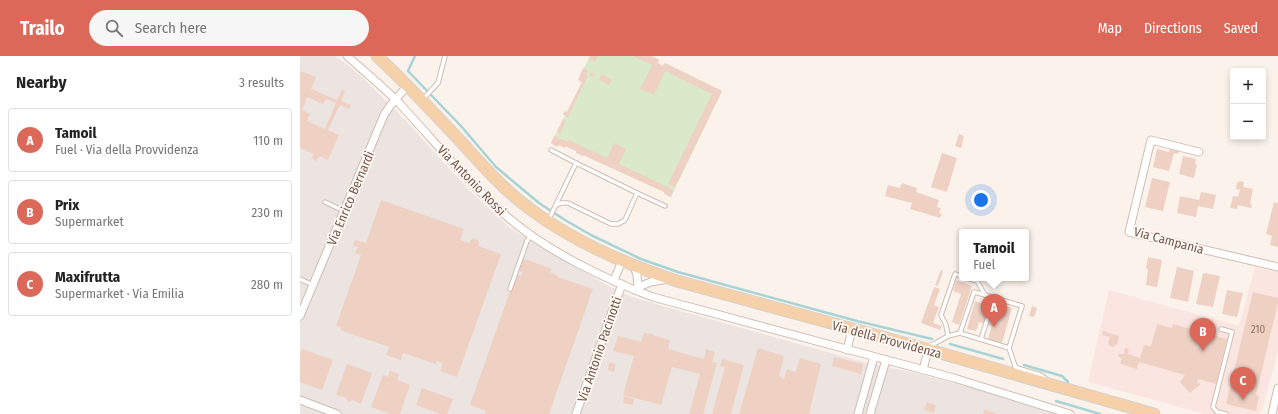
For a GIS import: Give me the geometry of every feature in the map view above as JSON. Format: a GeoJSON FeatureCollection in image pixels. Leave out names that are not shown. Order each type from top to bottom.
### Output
{"type":"FeatureCollection","features":[{"type":"Feature","properties":{"kind":"main road","name":"Via Antonio Rossi"},"geometry":{"type":"LineString","coordinates":[[377,56],[424,98],[506,189],[530,209],[550,218],[583,243],[622,261]]}},
{"type":"Feature","properties":{"kind":"main road","name":"Via della Provvidenza"},"geometry":{"type":"LineString","coordinates":[[622,261],[669,279],[1154,414]]}},
{"type":"Feature","properties":{"kind":"street","name":"Via Antonio Rossi"},"geometry":{"type":"LineString","coordinates":[[347,56],[395,99],[494,205],[531,235],[581,264],[614,280]]}},
{"type":"Feature","properties":{"kind":"street","name":"Via Enrico Bernardi"},"geometry":{"type":"LineString","coordinates":[[300,316],[384,115],[395,99],[408,85]]}},
{"type":"Feature","properties":{"kind":"street","name":"Via Campania"},"geometry":{"type":"LineString","coordinates":[[1199,152],[1150,140],[1129,232],[1278,267]]}},
{"type":"Feature","properties":{"kind":"street","name":"Via Antonio Pacinotti"},"geometry":{"type":"LineString","coordinates":[[622,261],[614,280],[622,284],[637,288],[651,282],[669,279]]}},
{"type":"Feature","properties":{"kind":"street","name":"Via Antonio Pacinotti"},"geometry":{"type":"LineString","coordinates":[[634,266],[637,275],[637,288]]}},
{"type":"Feature","properties":{"kind":"street","name":"Via Antonio Pacinotti"},"geometry":{"type":"LineString","coordinates":[[576,414],[622,284]]}},
{"type":"Feature","properties":{"kind":"street","name":"Via della Provvidenza"},"geometry":{"type":"LineString","coordinates":[[637,288],[665,300],[954,378],[1070,414]]}},
{"type":"Feature","properties":{"kind":"street"},"geometry":{"type":"LineString","coordinates":[[847,350],[852,329]]}},
{"type":"Feature","properties":{"kind":"street"},"geometry":{"type":"LineString","coordinates":[[923,370],[924,349]]}},
{"type":"Feature","properties":{"kind":"street"},"geometry":{"type":"LineString","coordinates":[[858,414],[874,357]]}},
{"type":"Feature","properties":{"kind":"street"},"geometry":{"type":"LineString","coordinates":[[870,414],[886,360]]}},
{"type":"Feature","properties":{"kind":"street"},"geometry":{"type":"LineString","coordinates":[[1272,414],[1278,388]]}},
{"type":"Feature","properties":{"kind":"street"},"geometry":{"type":"LineString","coordinates":[[300,400],[337,414]]}},
{"type":"Feature","properties":{"kind":"lane"},"geometry":{"type":"LineString","coordinates":[[424,98],[438,82],[445,56]]}},
{"type":"Feature","properties":{"kind":"lane"},"geometry":{"type":"LineString","coordinates":[[551,150],[665,206]]}},
{"type":"Feature","properties":{"kind":"lane"},"geometry":{"type":"LineString","coordinates":[[550,218],[576,163]]}},
{"type":"Feature","properties":{"kind":"lane"},"geometry":{"type":"LineString","coordinates":[[556,206],[561,203],[568,203],[611,224],[618,224],[625,220],[637,192]]}},
{"type":"Feature","properties":{"kind":"lane"},"geometry":{"type":"LineString","coordinates":[[326,202],[344,210]]}},
{"type":"Feature","properties":{"kind":"lane"},"geometry":{"type":"LineString","coordinates":[[510,289],[527,241],[531,235]]}},
{"type":"Feature","properties":{"kind":"lane"},"geometry":{"type":"LineString","coordinates":[[948,336],[946,325],[941,315],[955,274],[959,275]]}},
{"type":"Feature","properties":{"kind":"lane"},"geometry":{"type":"LineString","coordinates":[[300,279],[313,285]]}},
{"type":"Feature","properties":{"kind":"lane"},"geometry":{"type":"LineString","coordinates":[[977,281],[985,295]]}},
{"type":"Feature","properties":{"kind":"lane"},"geometry":{"type":"LineString","coordinates":[[960,333],[974,292],[1022,306],[1010,348],[1015,366],[1041,375],[1056,387]]}},
{"type":"Feature","properties":{"kind":"lane"},"geometry":{"type":"LineString","coordinates":[[981,339],[994,298]]}},
{"type":"Feature","properties":{"kind":"lane"},"geometry":{"type":"LineString","coordinates":[[1220,329],[1232,332],[1213,407],[1217,412],[1226,414]]}},
{"type":"Feature","properties":{"kind":"lane"},"geometry":{"type":"LineString","coordinates":[[924,349],[948,336],[960,333],[1010,348]]}},
{"type":"Feature","properties":{"kind":"shaded area"},"geometry":{"type":"Polygon","coordinates":[[[300,56],[336,56],[359,74],[407,122],[467,188],[510,228],[605,284],[629,296],[863,362],[911,372],[972,388],[1056,414],[300,414],[300,56]]]}},
{"type":"Feature","properties":{"kind":"shaded area"},"geometry":{"type":"Polygon","coordinates":[[[1255,267],[1278,272],[1278,352],[1262,410],[1259,414],[1205,414],[1088,382],[1109,290],[1239,326],[1255,267]]]}},
{"type":"Feature","properties":{"kind":"green space"},"geometry":{"type":"Polygon","coordinates":[[[590,56],[651,56],[659,60],[658,63],[663,66],[665,63],[722,91],[671,197],[664,194],[664,192],[576,153],[576,151],[566,146],[565,148],[559,145],[557,147],[551,143],[565,115],[563,114],[565,111],[567,112],[582,82],[578,80],[590,56]]]}},
{"type":"Feature","properties":{"kind":"building"},"geometry":{"type":"Polygon","coordinates":[[[590,56],[598,56],[595,62],[589,59],[590,56]]]}},
{"type":"Feature","properties":{"kind":"building"},"geometry":{"type":"Polygon","coordinates":[[[633,56],[651,56],[659,60],[657,63],[663,66],[665,63],[722,91],[675,187],[668,184],[712,94],[665,71],[654,95],[640,89],[652,65],[633,56]]]}},
{"type":"Feature","properties":{"kind":"building"},"geometry":{"type":"Polygon","coordinates":[[[583,68],[588,71],[586,75],[588,76],[568,117],[563,114],[565,111],[567,112],[582,82],[578,80],[583,68]]]}},
{"type":"Feature","properties":{"kind":"building"},"geometry":{"type":"Polygon","coordinates":[[[300,71],[316,77],[311,89],[337,100],[342,90],[345,91],[341,101],[351,105],[349,109],[340,105],[328,130],[339,135],[328,160],[319,156],[316,161],[312,158],[314,154],[300,148],[300,71]],[[307,97],[302,110],[310,114],[307,121],[325,129],[336,103],[326,99],[323,104],[307,97]]]}},
{"type":"Feature","properties":{"kind":"building"},"geometry":{"type":"Polygon","coordinates":[[[591,72],[595,73],[593,77],[589,75],[591,72]]]}},
{"type":"Feature","properties":{"kind":"building"},"geometry":{"type":"Polygon","coordinates":[[[601,74],[612,80],[609,85],[599,80],[601,74]]]}},
{"type":"Feature","properties":{"kind":"building"},"geometry":{"type":"Polygon","coordinates":[[[563,119],[566,121],[560,134],[557,132],[563,119]]]}},
{"type":"Feature","properties":{"kind":"building"},"geometry":{"type":"Polygon","coordinates":[[[959,134],[964,136],[961,148],[955,146],[959,134]]]}},
{"type":"Feature","properties":{"kind":"building"},"geometry":{"type":"Polygon","coordinates":[[[554,136],[568,142],[569,140],[607,158],[614,143],[626,149],[619,164],[674,190],[671,197],[664,194],[664,192],[576,153],[576,151],[565,146],[565,148],[558,145],[557,147],[551,143],[554,136]]]}},
{"type":"Feature","properties":{"kind":"building"},"geometry":{"type":"Polygon","coordinates":[[[1170,148],[1179,150],[1178,154],[1174,153],[1169,171],[1153,167],[1157,149],[1169,152],[1170,148]]]}},
{"type":"Feature","properties":{"kind":"building"},"geometry":{"type":"Polygon","coordinates":[[[942,153],[957,158],[947,192],[931,187],[942,153]]]}},
{"type":"Feature","properties":{"kind":"building"},"geometry":{"type":"Polygon","coordinates":[[[1183,156],[1196,159],[1195,164],[1197,165],[1194,178],[1179,174],[1183,156]]]}},
{"type":"Feature","properties":{"kind":"building"},"geometry":{"type":"Polygon","coordinates":[[[1152,178],[1170,182],[1163,211],[1145,207],[1152,178]]]}},
{"type":"Feature","properties":{"kind":"building"},"geometry":{"type":"Polygon","coordinates":[[[1239,181],[1244,182],[1243,187],[1253,189],[1250,204],[1252,205],[1251,208],[1238,205],[1237,209],[1230,208],[1233,196],[1238,197],[1240,190],[1236,189],[1237,182],[1239,183],[1239,181]]]}},
{"type":"Feature","properties":{"kind":"building"},"geometry":{"type":"Polygon","coordinates":[[[902,183],[917,188],[916,192],[939,200],[937,207],[941,208],[939,213],[942,214],[940,218],[910,209],[912,203],[885,196],[888,185],[900,188],[902,183]]]}},
{"type":"Feature","properties":{"kind":"building"},"geometry":{"type":"Polygon","coordinates":[[[1201,192],[1216,195],[1213,209],[1198,206],[1196,217],[1177,213],[1180,196],[1199,200],[1201,192]]]}},
{"type":"Feature","properties":{"kind":"building"},"geometry":{"type":"Polygon","coordinates":[[[381,200],[464,229],[460,240],[469,243],[473,238],[478,240],[478,246],[501,254],[457,377],[440,371],[443,363],[437,361],[436,364],[403,353],[401,360],[386,355],[389,347],[340,330],[341,327],[336,326],[361,255],[355,253],[358,247],[353,246],[355,240],[366,243],[381,200]]]}},
{"type":"Feature","properties":{"kind":"building"},"geometry":{"type":"Polygon","coordinates":[[[1274,202],[1278,203],[1278,247],[1270,245],[1272,236],[1266,234],[1274,202]]]}},
{"type":"Feature","properties":{"kind":"building"},"geometry":{"type":"Polygon","coordinates":[[[1148,257],[1162,260],[1157,287],[1146,285],[1148,269],[1146,268],[1148,257]]]}},
{"type":"Feature","properties":{"kind":"building"},"geometry":{"type":"Polygon","coordinates":[[[522,258],[552,269],[550,274],[552,273],[558,277],[593,289],[549,414],[485,414],[486,411],[470,405],[516,274],[521,276],[523,272],[517,271],[522,258]]]}},
{"type":"Feature","properties":{"kind":"building"},"geometry":{"type":"Polygon","coordinates":[[[1177,267],[1194,271],[1188,302],[1170,298],[1177,267]]]}},
{"type":"Feature","properties":{"kind":"building"},"geometry":{"type":"Polygon","coordinates":[[[941,270],[943,271],[938,286],[935,285],[941,270]]]}},
{"type":"Feature","properties":{"kind":"building"},"geometry":{"type":"Polygon","coordinates":[[[1203,273],[1220,276],[1213,307],[1196,304],[1203,273]]]}},
{"type":"Feature","properties":{"kind":"building"},"geometry":{"type":"Polygon","coordinates":[[[956,280],[972,286],[959,325],[952,322],[961,294],[953,291],[956,280]]]}},
{"type":"Feature","properties":{"kind":"building"},"geometry":{"type":"Polygon","coordinates":[[[934,287],[940,289],[934,305],[939,307],[933,323],[942,326],[940,330],[921,323],[934,287]]]}},
{"type":"Feature","properties":{"kind":"building"},"geometry":{"type":"Polygon","coordinates":[[[1227,290],[1243,293],[1237,317],[1222,314],[1227,290]]]}},
{"type":"Feature","properties":{"kind":"building"},"geometry":{"type":"Polygon","coordinates":[[[1253,292],[1278,298],[1256,395],[1259,396],[1256,411],[1226,404],[1253,292]]]}},
{"type":"Feature","properties":{"kind":"building"},"geometry":{"type":"Polygon","coordinates":[[[975,301],[984,304],[983,307],[996,311],[999,304],[1012,308],[1001,346],[987,342],[992,326],[979,322],[976,331],[967,329],[975,301]]]}},
{"type":"Feature","properties":{"kind":"building"},"geometry":{"type":"Polygon","coordinates":[[[1032,306],[1037,308],[1034,317],[1029,316],[1032,306]]]}},
{"type":"Feature","properties":{"kind":"building"},"geometry":{"type":"Polygon","coordinates":[[[1157,324],[1172,328],[1173,324],[1227,339],[1216,384],[1198,379],[1197,383],[1201,384],[1190,393],[1180,382],[1185,375],[1139,362],[1137,369],[1120,364],[1122,359],[1118,356],[1119,354],[1124,354],[1125,348],[1129,349],[1128,354],[1140,358],[1144,345],[1151,346],[1157,324]]]}},
{"type":"Feature","properties":{"kind":"building"},"geometry":{"type":"Polygon","coordinates":[[[1103,331],[1119,336],[1117,345],[1115,344],[1114,347],[1108,345],[1110,337],[1102,335],[1103,331]]]}},
{"type":"Feature","properties":{"kind":"building"},"geometry":{"type":"Polygon","coordinates":[[[644,333],[653,334],[652,335],[670,340],[668,349],[704,359],[706,349],[715,352],[712,362],[717,363],[703,414],[689,414],[700,374],[672,367],[661,405],[623,395],[634,356],[613,351],[618,336],[641,342],[644,333]]]}},
{"type":"Feature","properties":{"kind":"building"},"geometry":{"type":"Polygon","coordinates":[[[758,348],[784,356],[779,376],[782,377],[782,379],[784,379],[787,369],[796,372],[800,358],[821,364],[809,414],[739,414],[758,348]]]}},
{"type":"Feature","properties":{"kind":"building"},"geometry":{"type":"Polygon","coordinates":[[[302,349],[333,360],[322,390],[300,382],[300,355],[302,349]]]}},
{"type":"Feature","properties":{"kind":"building"},"geometry":{"type":"Polygon","coordinates":[[[834,357],[863,364],[861,374],[832,366],[834,357]]]}},
{"type":"Feature","properties":{"kind":"building"},"geometry":{"type":"Polygon","coordinates":[[[722,359],[744,365],[731,414],[712,414],[725,367],[720,366],[722,359]]]}},
{"type":"Feature","properties":{"kind":"building"},"geometry":{"type":"Polygon","coordinates":[[[609,362],[616,364],[614,372],[608,370],[609,362]]]}},
{"type":"Feature","properties":{"kind":"building"},"geometry":{"type":"Polygon","coordinates":[[[347,364],[372,373],[361,404],[352,400],[350,402],[346,398],[336,395],[347,364]]]}},
{"type":"Feature","properties":{"kind":"building"},"geometry":{"type":"Polygon","coordinates":[[[390,371],[399,374],[397,380],[410,385],[400,414],[390,414],[371,407],[383,375],[388,377],[390,371]]]}},
{"type":"Feature","properties":{"kind":"building"},"geometry":{"type":"Polygon","coordinates":[[[422,388],[453,399],[447,414],[440,414],[416,405],[422,388]]]}},
{"type":"Feature","properties":{"kind":"building"},"geometry":{"type":"Polygon","coordinates":[[[624,396],[634,399],[633,405],[623,403],[624,396]]]}},
{"type":"Feature","properties":{"kind":"building"},"geometry":{"type":"Polygon","coordinates":[[[927,402],[936,405],[934,413],[924,410],[927,402]]]}},
{"type":"Feature","properties":{"kind":"building"},"geometry":{"type":"Polygon","coordinates":[[[984,409],[997,414],[983,414],[984,409]]]}},
{"type":"Feature","properties":{"kind":"waterway"},"geometry":{"type":"LineString","coordinates":[[415,56],[408,71],[461,126],[496,167],[539,203],[591,235],[641,259],[678,272],[857,321],[932,339]]}},
{"type":"Feature","properties":{"kind":"waterway"},"geometry":{"type":"LineString","coordinates":[[950,344],[1003,359]]}},
{"type":"Feature","properties":{"kind":"waterway"},"geometry":{"type":"LineString","coordinates":[[1024,365],[1062,376],[1068,382]]}},
{"type":"Feature","properties":{"kind":"waterway"},"geometry":{"type":"LineString","coordinates":[[1056,401],[1100,414]]}},
{"type":"Feature","properties":{"kind":"place","name":"Tamoil"},"geometry":{"type":"Point","coordinates":[994,327]}},
{"type":"Feature","properties":{"kind":"place","name":"Prix"},"geometry":{"type":"Point","coordinates":[1203,351]}},
{"type":"Feature","properties":{"kind":"place","name":"Maxifrutta"},"geometry":{"type":"Point","coordinates":[1243,400]}}]}
